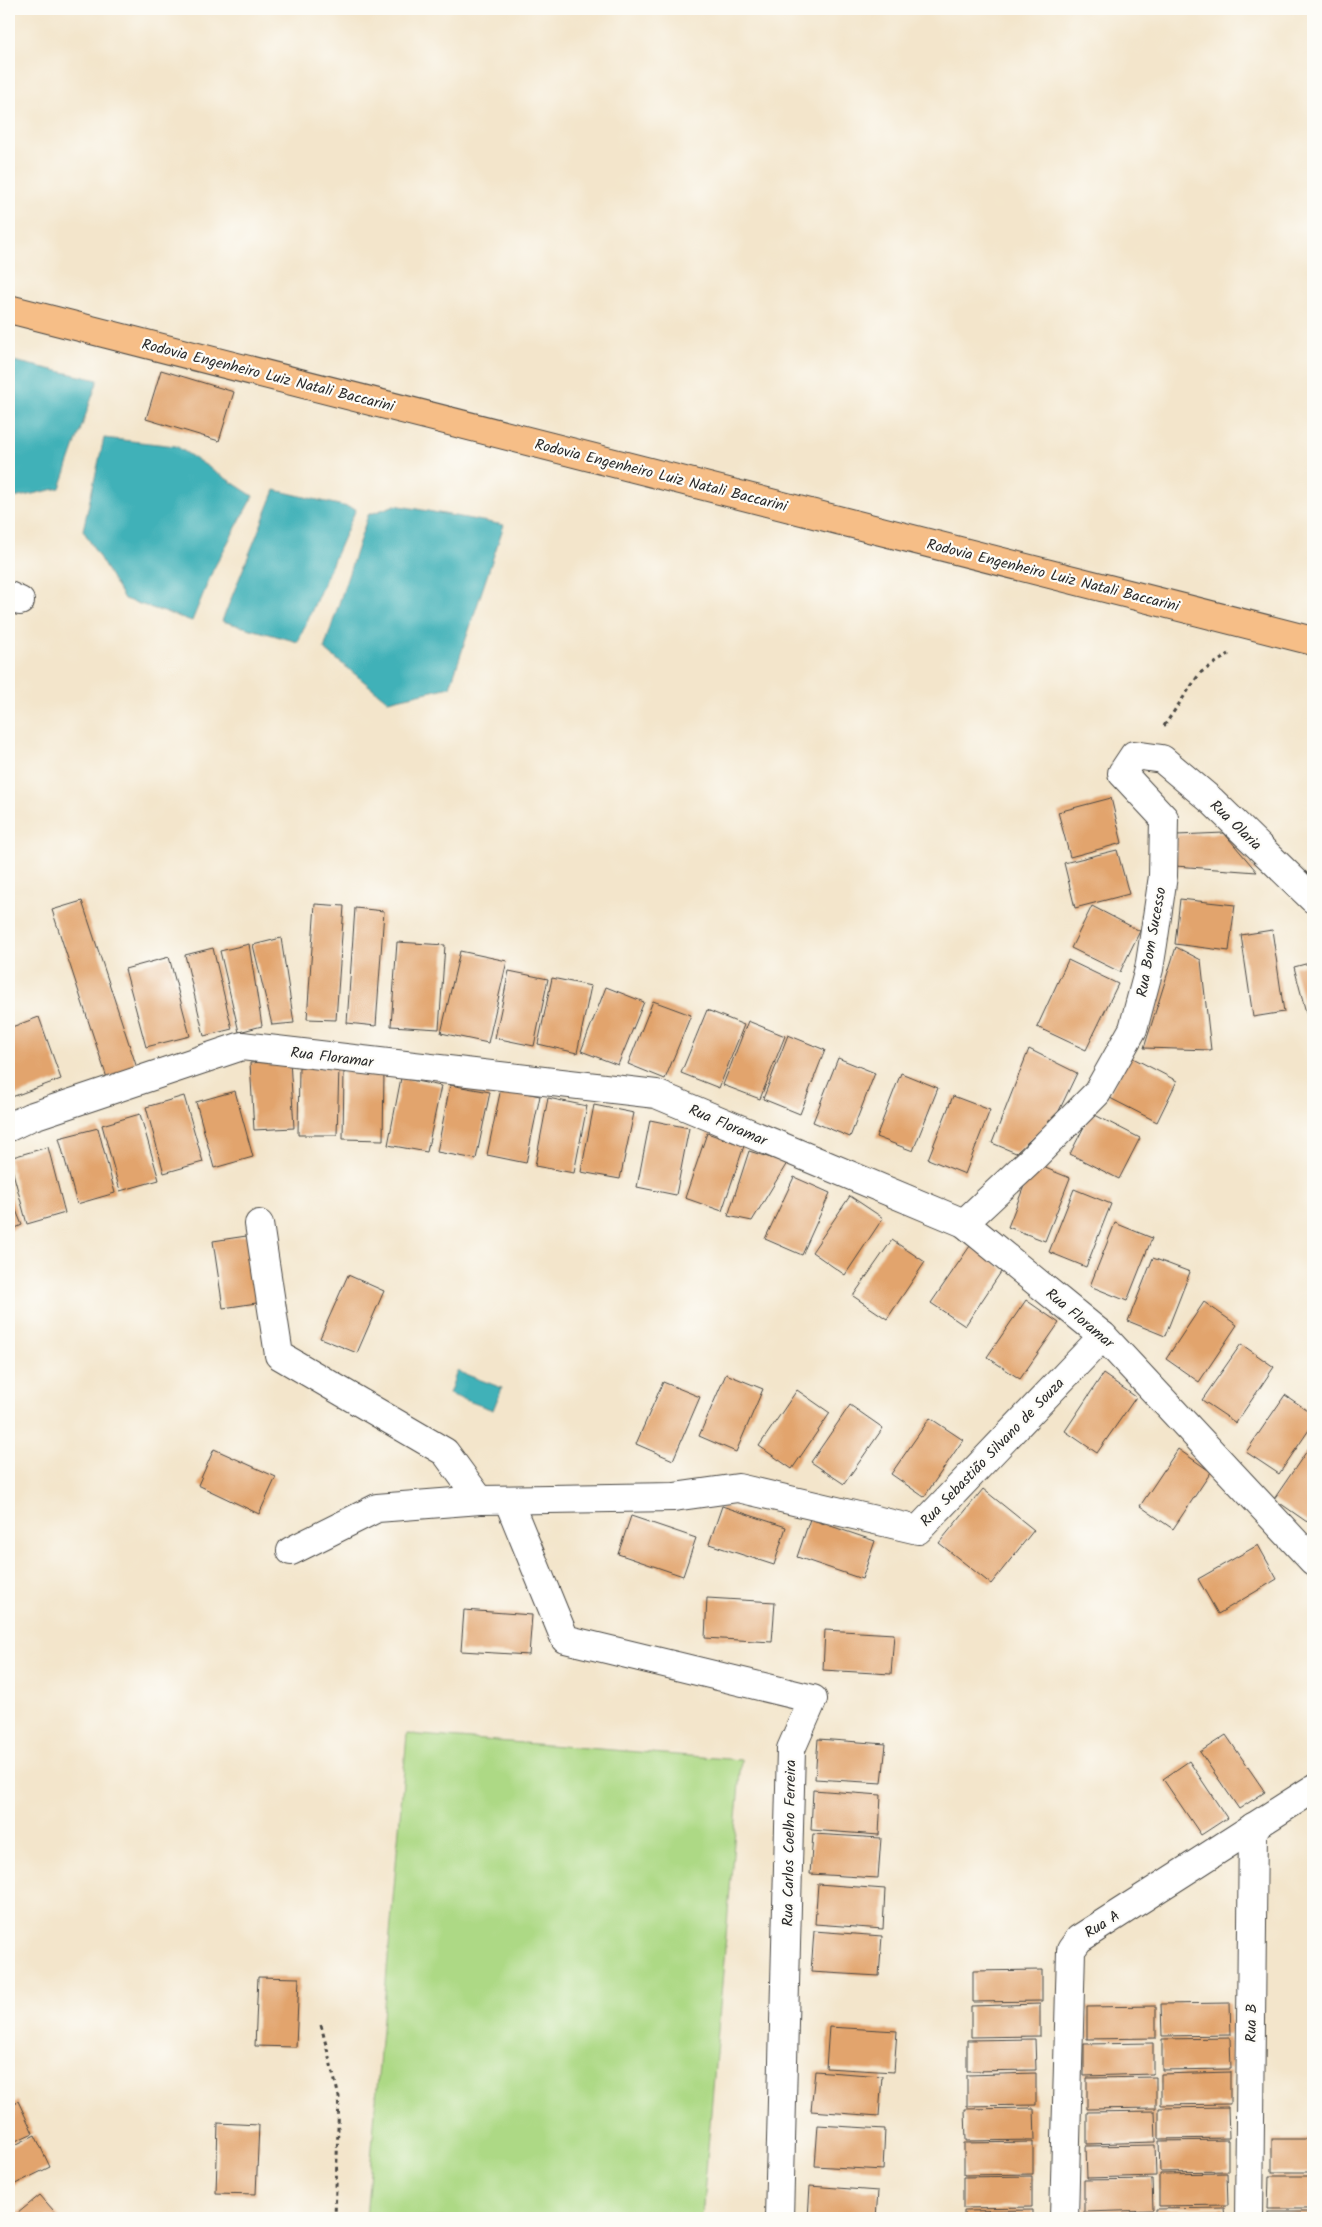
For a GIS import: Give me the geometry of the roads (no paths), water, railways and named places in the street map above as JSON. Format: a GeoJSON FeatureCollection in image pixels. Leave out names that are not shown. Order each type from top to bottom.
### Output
{"type":"FeatureCollection","features":[{"type":"Feature","properties":{"kind":"main road","name":"Rodovia Engenheiro Luiz Natali Baccarini"},"geometry":{"type":"LineString","coordinates":[[9,309],[1313,640]]}},
{"type":"Feature","properties":{"kind":"street","name":"Rua Bom Sucesso"},"geometry":{"type":"LineString","coordinates":[[964,1223],[1029,1162],[1096,1093],[1133,1029],[1149,969],[1163,876],[1164,818],[1122,774],[1134,755],[1154,757]]}},
{"type":"Feature","properties":{"kind":"street","name":"Rua Olaria"},"geometry":{"type":"LineString","coordinates":[[1154,757],[1162,759],[1212,801],[1313,899]]}},
{"type":"Feature","properties":{"kind":"street","name":"Rua Floramar"},"geometry":{"type":"LineString","coordinates":[[9,1127],[30,1117],[242,1046],[656,1094],[964,1223],[1103,1336],[1313,1561]]}},
{"type":"Feature","properties":{"kind":"street"},"geometry":{"type":"LineString","coordinates":[[258,1224],[279,1355],[445,1452],[480,1500]]}},
{"type":"Feature","properties":{"kind":"street","name":"Rua Sebastião Silvano de Souza"},"geometry":{"type":"LineString","coordinates":[[291,1550],[377,1508],[480,1500],[674,1497],[738,1488],[918,1530],[1103,1336]]}},
{"type":"Feature","properties":{"kind":"street","name":"Rua Carlos Coelho Ferreira"},"geometry":{"type":"LineString","coordinates":[[508,1500],[565,1639],[813,1699],[791,1750],[779,2218]]}},
{"type":"Feature","properties":{"kind":"street","name":"Rua A"},"geometry":{"type":"LineString","coordinates":[[1064,2218],[1071,1950],[1078,1939],[1313,1789]]}},
{"type":"Feature","properties":{"kind":"street","name":"Rua B"},"geometry":{"type":"LineString","coordinates":[[1249,2218],[1254,1827]]}},
{"type":"Feature","properties":{"kind":"water"},"geometry":{"type":"Polygon","coordinates":[[[9,360],[98,380],[60,488],[9,499],[9,360]]]}},
{"type":"Feature","properties":{"kind":"water"},"geometry":{"type":"Polygon","coordinates":[[[104,438],[176,446],[253,496],[213,570],[192,621],[124,599],[83,530],[104,438]]]}},
{"type":"Feature","properties":{"kind":"water"},"geometry":{"type":"Polygon","coordinates":[[[275,490],[356,509],[298,642],[222,621],[275,490]]]}},
{"type":"Feature","properties":{"kind":"water"},"geometry":{"type":"Polygon","coordinates":[[[395,505],[504,525],[450,687],[388,701],[324,649],[368,515],[395,505]]]}},
{"type":"Feature","properties":{"kind":"water"},"geometry":{"type":"Polygon","coordinates":[[[457,1371],[502,1388],[493,1410],[449,1394],[457,1371]]]}}]}
